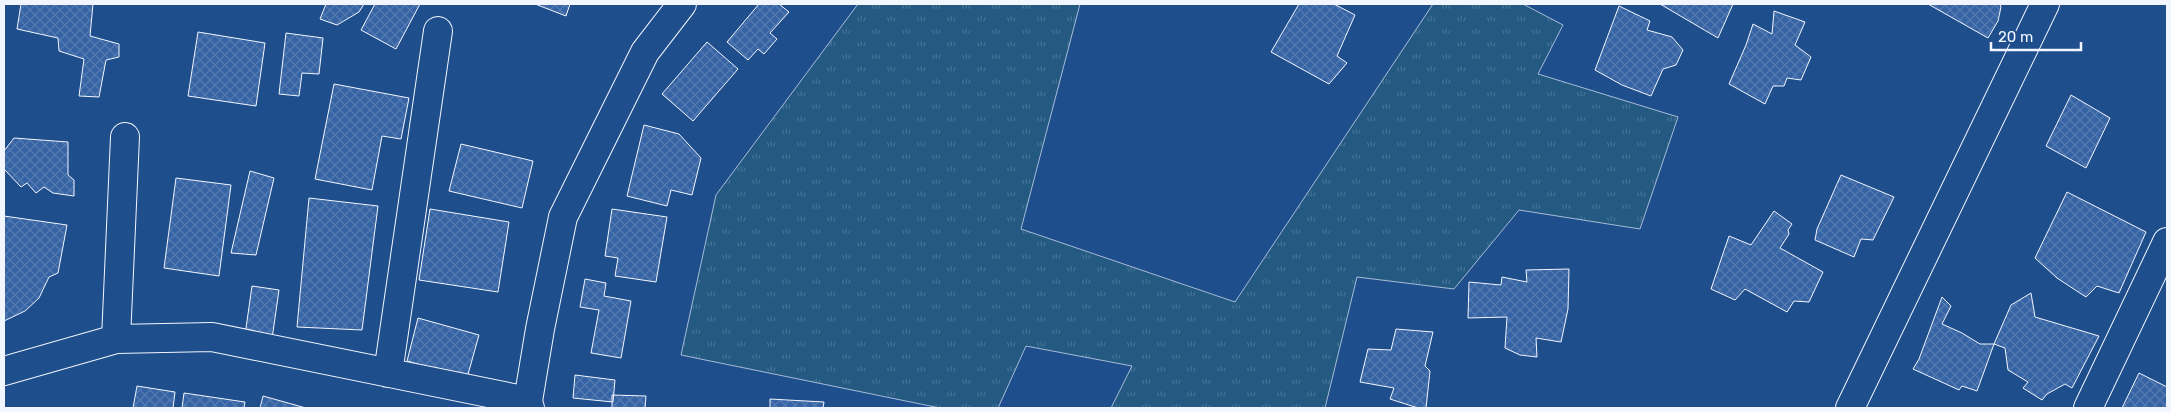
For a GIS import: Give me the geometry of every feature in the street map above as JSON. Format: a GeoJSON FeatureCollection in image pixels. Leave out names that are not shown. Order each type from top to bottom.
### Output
{"type":"FeatureCollection","features":[{"type":"Feature","properties":{"kind":"street"},"geometry":{"type":"LineString","coordinates":[[4,371],[116,339],[212,337],[388,373],[529,405],[540,329],[563,218],[645,52],[682,4]]}},
{"type":"Feature","properties":{"kind":"street"},"geometry":{"type":"LineString","coordinates":[[1850,408],[2045,4]]}},
{"type":"Feature","properties":{"kind":"street"},"geometry":{"type":"LineString","coordinates":[[388,373],[438,31]]}},
{"type":"Feature","properties":{"kind":"street"},"geometry":{"type":"LineString","coordinates":[[116,339],[125,137]]}},
{"type":"Feature","properties":{"kind":"street"},"geometry":{"type":"LineString","coordinates":[[2088,408],[2167,242]]}},
{"type":"Feature","properties":{"kind":"green space"},"geometry":{"type":"Polygon","coordinates":[[[858,4],[1080,4],[1021,229],[1235,302],[1433,4],[1523,4],[1563,25],[1538,74],[1678,117],[1640,229],[1519,210],[1454,289],[1357,277],[1325,408],[1111,408],[1132,366],[1026,346],[998,408],[940,408],[681,355],[716,195],[858,4]]]}},
{"type":"Feature","properties":{"kind":"building"},"geometry":{"type":"Polygon","coordinates":[[[21,4],[93,4],[90,36],[119,44],[119,57],[106,60],[99,97],[79,96],[84,59],[59,51],[58,38],[17,29],[21,4]]]}},
{"type":"Feature","properties":{"kind":"building"},"geometry":{"type":"Polygon","coordinates":[[[326,4],[364,4],[359,12],[337,25],[320,19],[326,4]]]}},
{"type":"Feature","properties":{"kind":"building"},"geometry":{"type":"Polygon","coordinates":[[[375,4],[420,4],[396,49],[361,30],[375,4]]]}},
{"type":"Feature","properties":{"kind":"building"},"geometry":{"type":"Polygon","coordinates":[[[535,4],[570,4],[566,16],[535,4]]]}},
{"type":"Feature","properties":{"kind":"building"},"geometry":{"type":"Polygon","coordinates":[[[759,4],[779,4],[789,12],[770,33],[777,39],[764,54],[758,49],[748,60],[727,42],[759,4]]]}},
{"type":"Feature","properties":{"kind":"building"},"geometry":{"type":"Polygon","coordinates":[[[1299,4],[1334,4],[1355,15],[1337,56],[1347,63],[1329,84],[1271,52],[1299,4]]]}},
{"type":"Feature","properties":{"kind":"building"},"geometry":{"type":"Polygon","coordinates":[[[1660,4],[1733,4],[1718,38],[1660,4]]]}},
{"type":"Feature","properties":{"kind":"building"},"geometry":{"type":"Polygon","coordinates":[[[1928,4],[2000,4],[2001,7],[1998,21],[1988,38],[1928,4]]]}},
{"type":"Feature","properties":{"kind":"building"},"geometry":{"type":"Polygon","coordinates":[[[1619,6],[1650,21],[1647,30],[1672,37],[1683,50],[1676,65],[1663,69],[1651,96],[1622,85],[1595,70],[1619,6]]]}},
{"type":"Feature","properties":{"kind":"building"},"geometry":{"type":"Polygon","coordinates":[[[1774,11],[1805,22],[1795,45],[1811,57],[1801,80],[1787,78],[1784,86],[1773,86],[1765,104],[1729,84],[1753,24],[1772,34],[1774,11]]]}},
{"type":"Feature","properties":{"kind":"building"},"geometry":{"type":"Polygon","coordinates":[[[198,32],[265,43],[256,106],[188,96],[198,32]]]}},
{"type":"Feature","properties":{"kind":"building"},"geometry":{"type":"Polygon","coordinates":[[[286,33],[323,38],[319,74],[302,73],[299,96],[279,94],[286,33]]]}},
{"type":"Feature","properties":{"kind":"building"},"geometry":{"type":"Polygon","coordinates":[[[707,42],[738,69],[693,121],[662,94],[707,42]]]}},
{"type":"Feature","properties":{"kind":"building"},"geometry":{"type":"Polygon","coordinates":[[[334,84],[409,98],[401,139],[382,136],[372,190],[315,179],[334,84]]]}},
{"type":"Feature","properties":{"kind":"building"},"geometry":{"type":"Polygon","coordinates":[[[2071,95],[2110,118],[2086,168],[2046,146],[2071,95]]]}},
{"type":"Feature","properties":{"kind":"building"},"geometry":{"type":"Polygon","coordinates":[[[644,125],[679,134],[701,158],[692,195],[671,190],[667,206],[627,196],[644,125]]]}},
{"type":"Feature","properties":{"kind":"building"},"geometry":{"type":"Polygon","coordinates":[[[14,138],[68,142],[68,175],[74,180],[74,196],[53,193],[44,187],[36,193],[27,183],[21,187],[4,169],[4,151],[14,138]]]}},
{"type":"Feature","properties":{"kind":"building"},"geometry":{"type":"Polygon","coordinates":[[[461,144],[533,161],[522,208],[449,191],[461,144]]]}},
{"type":"Feature","properties":{"kind":"building"},"geometry":{"type":"Polygon","coordinates":[[[250,171],[274,178],[256,255],[231,253],[250,171]]]}},
{"type":"Feature","properties":{"kind":"building"},"geometry":{"type":"Polygon","coordinates":[[[1841,175],[1894,197],[1873,240],[1861,239],[1854,257],[1815,240],[1817,229],[1841,175]]]}},
{"type":"Feature","properties":{"kind":"building"},"geometry":{"type":"Polygon","coordinates":[[[176,178],[231,185],[219,276],[164,268],[176,178]]]}},
{"type":"Feature","properties":{"kind":"building"},"geometry":{"type":"Polygon","coordinates":[[[2067,192],[2146,232],[2119,293],[2097,286],[2086,297],[2057,278],[2035,258],[2067,192]]]}},
{"type":"Feature","properties":{"kind":"building"},"geometry":{"type":"Polygon","coordinates":[[[309,198],[378,206],[362,330],[297,327],[309,198]]]}},
{"type":"Feature","properties":{"kind":"building"},"geometry":{"type":"Polygon","coordinates":[[[430,209],[509,222],[498,292],[419,280],[430,209]]]}},
{"type":"Feature","properties":{"kind":"building"},"geometry":{"type":"Polygon","coordinates":[[[612,209],[667,217],[656,282],[615,276],[618,258],[605,256],[612,209]]]}},
{"type":"Feature","properties":{"kind":"building"},"geometry":{"type":"Polygon","coordinates":[[[1774,211],[1792,224],[1788,230],[1789,234],[1780,248],[1823,272],[1809,302],[1794,301],[1787,312],[1745,289],[1735,300],[1711,289],[1729,236],[1751,245],[1774,211]]]}},
{"type":"Feature","properties":{"kind":"building"},"geometry":{"type":"Polygon","coordinates":[[[4,216],[67,225],[58,273],[49,277],[39,298],[25,311],[4,321],[4,216]]]}},
{"type":"Feature","properties":{"kind":"building"},"geometry":{"type":"Polygon","coordinates":[[[1569,269],[1568,309],[1561,342],[1536,338],[1537,357],[1520,355],[1505,348],[1507,317],[1468,318],[1469,282],[1501,285],[1502,277],[1527,282],[1526,270],[1569,269]]]}},
{"type":"Feature","properties":{"kind":"building"},"geometry":{"type":"Polygon","coordinates":[[[585,279],[606,283],[604,296],[631,301],[621,358],[591,353],[599,310],[580,307],[585,279]]]}},
{"type":"Feature","properties":{"kind":"building"},"geometry":{"type":"Polygon","coordinates":[[[252,286],[279,290],[272,339],[245,335],[252,286]]]}},
{"type":"Feature","properties":{"kind":"building"},"geometry":{"type":"Polygon","coordinates":[[[2031,293],[2035,317],[2099,336],[2072,388],[2065,384],[2047,394],[2042,400],[2023,388],[2028,382],[2008,370],[2005,348],[1994,344],[2011,305],[2031,293]]]}},
{"type":"Feature","properties":{"kind":"building"},"geometry":{"type":"Polygon","coordinates":[[[1942,297],[1951,306],[1942,324],[1980,344],[1994,344],[1977,391],[1962,386],[1959,390],[1913,369],[1919,359],[1942,297]]]}},
{"type":"Feature","properties":{"kind":"building"},"geometry":{"type":"Polygon","coordinates":[[[418,318],[479,335],[467,378],[407,361],[418,318]]]}},
{"type":"Feature","properties":{"kind":"building"},"geometry":{"type":"Polygon","coordinates":[[[1396,329],[1433,332],[1425,366],[1430,371],[1426,408],[1418,408],[1390,399],[1394,388],[1360,382],[1368,349],[1391,350],[1396,329]]]}},
{"type":"Feature","properties":{"kind":"building"},"geometry":{"type":"Polygon","coordinates":[[[2139,373],[2167,387],[2167,408],[2122,408],[2139,373]]]}},
{"type":"Feature","properties":{"kind":"building"},"geometry":{"type":"Polygon","coordinates":[[[575,375],[615,380],[613,402],[573,398],[575,375]]]}},
{"type":"Feature","properties":{"kind":"building"},"geometry":{"type":"Polygon","coordinates":[[[137,386],[175,392],[173,408],[133,408],[137,386]]]}},
{"type":"Feature","properties":{"kind":"building"},"geometry":{"type":"Polygon","coordinates":[[[184,393],[245,402],[244,408],[182,408],[184,393]]]}},
{"type":"Feature","properties":{"kind":"building"},"geometry":{"type":"Polygon","coordinates":[[[612,395],[646,396],[645,408],[612,408],[612,395]]]}},
{"type":"Feature","properties":{"kind":"building"},"geometry":{"type":"Polygon","coordinates":[[[263,396],[306,408],[260,408],[263,396]]]}},
{"type":"Feature","properties":{"kind":"building"},"geometry":{"type":"Polygon","coordinates":[[[770,399],[824,402],[823,408],[770,408],[770,399]]]}}]}
